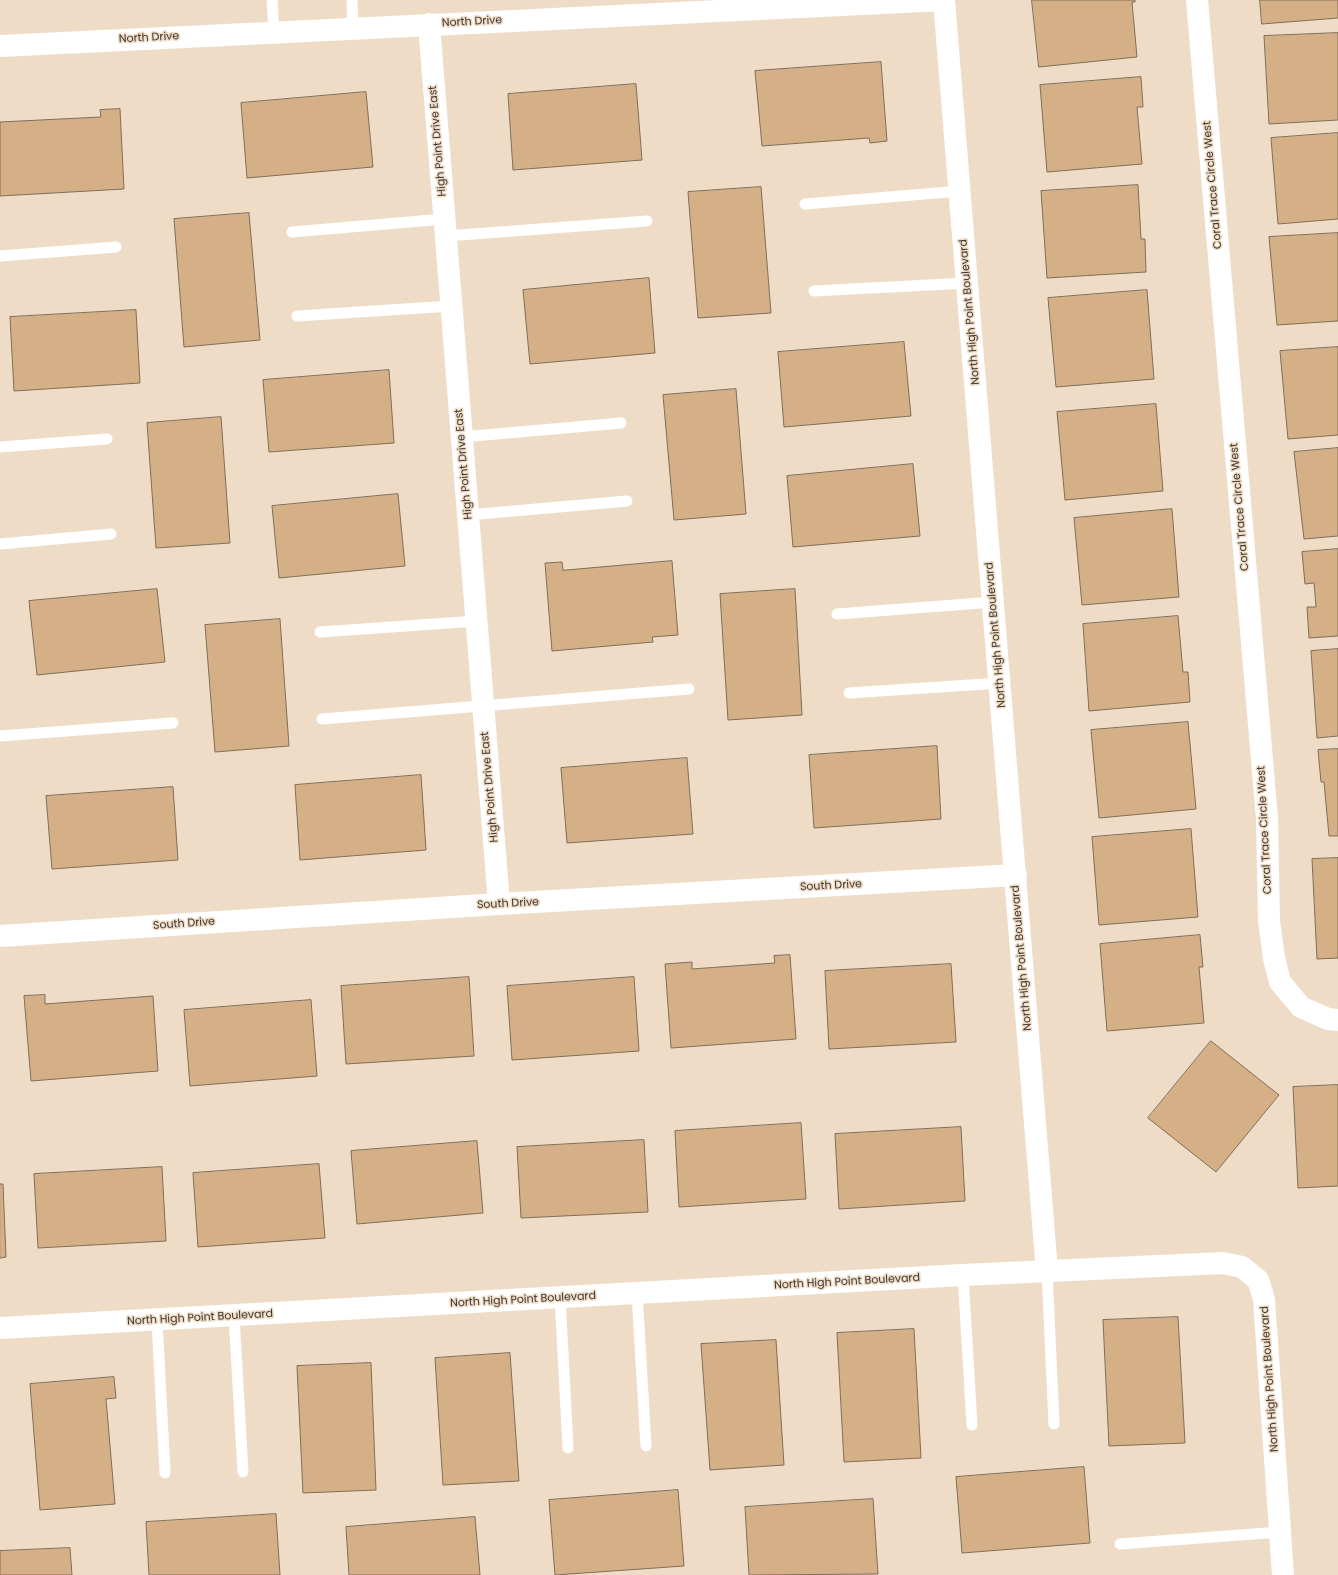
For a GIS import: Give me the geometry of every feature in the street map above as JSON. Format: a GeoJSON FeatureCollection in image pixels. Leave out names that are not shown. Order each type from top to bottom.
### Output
{"type":"FeatureCollection","features":[{"type":"Feature","properties":{"kind":"street","name":"North Drive"},"geometry":{"type":"LineString","coordinates":[[0,46],[429,24],[669,7],[944,0]]}},
{"type":"Feature","properties":{"kind":"street","name":"North High Point Boulevard"},"geometry":{"type":"LineString","coordinates":[[944,0],[1047,1270]]}},
{"type":"Feature","properties":{"kind":"street","name":"Coral Trace Circle West"},"geometry":{"type":"LineString","coordinates":[[1197,0],[1267,818],[1269,922],[1274,958],[1280,982],[1301,1007],[1328,1019],[1338,1020]]}},
{"type":"Feature","properties":{"kind":"street","name":"High Point Drive East"},"geometry":{"type":"LineString","coordinates":[[429,24],[499,904]]}},
{"type":"Feature","properties":{"kind":"street","name":"South Drive"},"geometry":{"type":"LineString","coordinates":[[0,936],[499,904],[1016,875]]}},
{"type":"Feature","properties":{"kind":"street","name":"North High Point Boulevard"},"geometry":{"type":"LineString","coordinates":[[0,1328],[1047,1270],[1223,1263],[1242,1266],[1258,1280],[1264,1299],[1283,1575]]}},
{"type":"Feature","properties":{"kind":"lane"},"geometry":{"type":"LineString","coordinates":[[272,0],[274,32]]}},
{"type":"Feature","properties":{"kind":"lane"},"geometry":{"type":"LineString","coordinates":[[352,0],[353,28]]}},
{"type":"Feature","properties":{"kind":"lane"},"geometry":{"type":"LineString","coordinates":[[805,204],[960,191]]}},
{"type":"Feature","properties":{"kind":"lane"},"geometry":{"type":"LineString","coordinates":[[292,232],[647,221]]}},
{"type":"Feature","properties":{"kind":"lane"},"geometry":{"type":"LineString","coordinates":[[0,256],[116,247]]}},
{"type":"Feature","properties":{"kind":"lane"},"geometry":{"type":"LineString","coordinates":[[814,290],[967,283]]}},
{"type":"Feature","properties":{"kind":"lane"},"geometry":{"type":"LineString","coordinates":[[297,316],[451,306]]}},
{"type":"Feature","properties":{"kind":"lane"},"geometry":{"type":"LineString","coordinates":[[462,437],[621,423]]}},
{"type":"Feature","properties":{"kind":"lane"},"geometry":{"type":"LineString","coordinates":[[0,447],[107,439]]}},
{"type":"Feature","properties":{"kind":"lane"},"geometry":{"type":"LineString","coordinates":[[468,515],[627,501]]}},
{"type":"Feature","properties":{"kind":"lane"},"geometry":{"type":"LineString","coordinates":[[0,544],[112,534]]}},
{"type":"Feature","properties":{"kind":"lane"},"geometry":{"type":"LineString","coordinates":[[837,614],[993,602]]}},
{"type":"Feature","properties":{"kind":"lane"},"geometry":{"type":"LineString","coordinates":[[320,632],[477,621]]}},
{"type":"Feature","properties":{"kind":"lane"},"geometry":{"type":"LineString","coordinates":[[849,694],[1000,683]]}},
{"type":"Feature","properties":{"kind":"lane"},"geometry":{"type":"LineString","coordinates":[[322,719],[689,689]]}},
{"type":"Feature","properties":{"kind":"lane"},"geometry":{"type":"LineString","coordinates":[[0,736],[173,723]]}},
{"type":"Feature","properties":{"kind":"lane"},"geometry":{"type":"LineString","coordinates":[[1047,1270],[1054,1424]]}},
{"type":"Feature","properties":{"kind":"lane"},"geometry":{"type":"LineString","coordinates":[[963,1275],[972,1425]]}},
{"type":"Feature","properties":{"kind":"lane"},"geometry":{"type":"LineString","coordinates":[[637,1293],[646,1446]]}},
{"type":"Feature","properties":{"kind":"lane"},"geometry":{"type":"LineString","coordinates":[[560,1297],[568,1448]]}},
{"type":"Feature","properties":{"kind":"lane"},"geometry":{"type":"LineString","coordinates":[[234,1316],[243,1472]]}},
{"type":"Feature","properties":{"kind":"lane"},"geometry":{"type":"LineString","coordinates":[[157,1320],[165,1473]]}},
{"type":"Feature","properties":{"kind":"lane"},"geometry":{"type":"LineString","coordinates":[[1120,1544],[1280,1532]]}},
{"type":"Feature","properties":{"kind":"building"},"geometry":{"type":"Polygon","coordinates":[[[1032,0],[1135,0],[1135,2],[1132,2],[1137,57],[1039,67],[1032,0]]]}},
{"type":"Feature","properties":{"kind":"building"},"geometry":{"type":"Polygon","coordinates":[[[1260,0],[1338,0],[1338,18],[1262,24],[1260,0]]]}},
{"type":"Feature","properties":{"kind":"building"},"geometry":{"type":"Polygon","coordinates":[[[1338,33],[1338,120],[1269,124],[1264,36],[1338,33]]]}},
{"type":"Feature","properties":{"kind":"building"},"geometry":{"type":"Polygon","coordinates":[[[881,62],[887,141],[870,143],[869,138],[762,146],[755,71],[881,62]]]}},
{"type":"Feature","properties":{"kind":"building"},"geometry":{"type":"Polygon","coordinates":[[[1141,77],[1143,107],[1137,107],[1142,164],[1047,172],[1040,85],[1141,77]]]}},
{"type":"Feature","properties":{"kind":"building"},"geometry":{"type":"Polygon","coordinates":[[[636,84],[642,160],[513,170],[508,94],[636,84]]]}},
{"type":"Feature","properties":{"kind":"building"},"geometry":{"type":"Polygon","coordinates":[[[366,92],[373,167],[247,178],[241,103],[366,92]]]}},
{"type":"Feature","properties":{"kind":"building"},"geometry":{"type":"Polygon","coordinates":[[[120,109],[124,189],[0,196],[0,122],[101,117],[100,110],[120,109]]]}},
{"type":"Feature","properties":{"kind":"building"},"geometry":{"type":"Polygon","coordinates":[[[1338,133],[1338,219],[1278,224],[1271,138],[1338,133]]]}},
{"type":"Feature","properties":{"kind":"building"},"geometry":{"type":"Polygon","coordinates":[[[1138,185],[1141,239],[1145,239],[1146,272],[1047,278],[1041,191],[1138,185]]]}},
{"type":"Feature","properties":{"kind":"building"},"geometry":{"type":"Polygon","coordinates":[[[761,187],[771,313],[698,318],[688,192],[761,187]]]}},
{"type":"Feature","properties":{"kind":"building"},"geometry":{"type":"Polygon","coordinates":[[[249,213],[260,340],[184,347],[174,219],[249,213]]]}},
{"type":"Feature","properties":{"kind":"building"},"geometry":{"type":"Polygon","coordinates":[[[1338,233],[1338,321],[1277,325],[1269,237],[1338,233]]]}},
{"type":"Feature","properties":{"kind":"building"},"geometry":{"type":"Polygon","coordinates":[[[649,278],[655,353],[530,364],[523,290],[649,278]]]}},
{"type":"Feature","properties":{"kind":"building"},"geometry":{"type":"Polygon","coordinates":[[[1147,290],[1154,379],[1056,387],[1048,298],[1147,290]]]}},
{"type":"Feature","properties":{"kind":"building"},"geometry":{"type":"Polygon","coordinates":[[[136,310],[140,383],[14,391],[10,317],[136,310]]]}},
{"type":"Feature","properties":{"kind":"building"},"geometry":{"type":"Polygon","coordinates":[[[904,342],[911,416],[784,427],[778,352],[904,342]]]}},
{"type":"Feature","properties":{"kind":"building"},"geometry":{"type":"Polygon","coordinates":[[[1338,347],[1338,435],[1288,439],[1280,351],[1338,347]]]}},
{"type":"Feature","properties":{"kind":"building"},"geometry":{"type":"Polygon","coordinates":[[[389,370],[394,443],[269,452],[263,380],[389,370]]]}},
{"type":"Feature","properties":{"kind":"building"},"geometry":{"type":"Polygon","coordinates":[[[736,389],[746,514],[674,520],[663,395],[736,389]]]}},
{"type":"Feature","properties":{"kind":"building"},"geometry":{"type":"Polygon","coordinates":[[[1156,404],[1163,491],[1065,500],[1057,412],[1156,404]]]}},
{"type":"Feature","properties":{"kind":"building"},"geometry":{"type":"Polygon","coordinates":[[[221,417],[230,543],[156,548],[147,423],[221,417]]]}},
{"type":"Feature","properties":{"kind":"building"},"geometry":{"type":"Polygon","coordinates":[[[1338,448],[1338,536],[1304,539],[1294,452],[1338,448]]]}},
{"type":"Feature","properties":{"kind":"building"},"geometry":{"type":"Polygon","coordinates":[[[913,464],[920,536],[793,547],[787,476],[913,464]]]}},
{"type":"Feature","properties":{"kind":"building"},"geometry":{"type":"Polygon","coordinates":[[[398,494],[405,566],[279,578],[272,506],[398,494]]]}},
{"type":"Feature","properties":{"kind":"building"},"geometry":{"type":"Polygon","coordinates":[[[1172,509],[1179,597],[1082,605],[1074,518],[1172,509]]]}},
{"type":"Feature","properties":{"kind":"building"},"geometry":{"type":"Polygon","coordinates":[[[1338,549],[1338,636],[1309,638],[1307,607],[1316,607],[1314,583],[1305,584],[1302,552],[1338,549]]]}},
{"type":"Feature","properties":{"kind":"building"},"geometry":{"type":"Polygon","coordinates":[[[672,561],[678,635],[652,637],[653,642],[552,651],[545,563],[562,562],[563,570],[672,561]]]}},
{"type":"Feature","properties":{"kind":"building"},"geometry":{"type":"Polygon","coordinates":[[[157,589],[165,662],[37,675],[29,601],[157,589]]]}},
{"type":"Feature","properties":{"kind":"building"},"geometry":{"type":"Polygon","coordinates":[[[795,589],[802,715],[728,720],[720,594],[795,589]]]}},
{"type":"Feature","properties":{"kind":"building"},"geometry":{"type":"Polygon","coordinates":[[[1178,616],[1183,672],[1188,672],[1190,702],[1089,711],[1083,624],[1178,616]]]}},
{"type":"Feature","properties":{"kind":"building"},"geometry":{"type":"Polygon","coordinates":[[[280,619],[289,746],[215,752],[205,625],[280,619]]]}},
{"type":"Feature","properties":{"kind":"building"},"geometry":{"type":"Polygon","coordinates":[[[1338,649],[1338,736],[1317,738],[1311,651],[1338,649]]]}},
{"type":"Feature","properties":{"kind":"building"},"geometry":{"type":"Polygon","coordinates":[[[1188,722],[1196,809],[1099,818],[1091,730],[1188,722]]]}},
{"type":"Feature","properties":{"kind":"building"},"geometry":{"type":"Polygon","coordinates":[[[937,746],[941,819],[814,828],[809,755],[937,746]]]}},
{"type":"Feature","properties":{"kind":"building"},"geometry":{"type":"Polygon","coordinates":[[[1338,749],[1338,836],[1329,836],[1324,782],[1321,782],[1318,750],[1338,749]]]}},
{"type":"Feature","properties":{"kind":"building"},"geometry":{"type":"Polygon","coordinates":[[[687,758],[693,834],[567,843],[561,768],[687,758]]]}},
{"type":"Feature","properties":{"kind":"building"},"geometry":{"type":"Polygon","coordinates":[[[421,775],[426,850],[300,860],[295,785],[421,775]]]}},
{"type":"Feature","properties":{"kind":"building"},"geometry":{"type":"Polygon","coordinates":[[[173,787],[178,860],[52,869],[46,796],[173,787]]]}},
{"type":"Feature","properties":{"kind":"building"},"geometry":{"type":"Polygon","coordinates":[[[1191,829],[1198,917],[1099,925],[1092,837],[1191,829]]]}},
{"type":"Feature","properties":{"kind":"building"},"geometry":{"type":"Polygon","coordinates":[[[1338,858],[1338,958],[1317,959],[1312,859],[1338,858]]]}},
{"type":"Feature","properties":{"kind":"building"},"geometry":{"type":"Polygon","coordinates":[[[1200,935],[1203,967],[1199,967],[1204,1023],[1107,1031],[1100,944],[1200,935]]]}},
{"type":"Feature","properties":{"kind":"building"},"geometry":{"type":"Polygon","coordinates":[[[790,955],[796,1039],[671,1048],[665,964],[692,962],[692,969],[775,963],[774,956],[790,955]]]}},
{"type":"Feature","properties":{"kind":"building"},"geometry":{"type":"Polygon","coordinates":[[[951,964],[956,1042],[829,1049],[825,971],[951,964]]]}},
{"type":"Feature","properties":{"kind":"building"},"geometry":{"type":"Polygon","coordinates":[[[469,977],[474,1056],[346,1064],[341,986],[469,977]]]}},
{"type":"Feature","properties":{"kind":"building"},"geometry":{"type":"Polygon","coordinates":[[[634,977],[639,1051],[512,1060],[507,986],[634,977]]]}},
{"type":"Feature","properties":{"kind":"building"},"geometry":{"type":"Polygon","coordinates":[[[45,995],[45,1004],[153,996],[158,1071],[31,1081],[24,996],[45,995]]]}},
{"type":"Feature","properties":{"kind":"building"},"geometry":{"type":"Polygon","coordinates":[[[311,1000],[317,1076],[190,1086],[184,1010],[311,1000]]]}},
{"type":"Feature","properties":{"kind":"building"},"geometry":{"type":"Polygon","coordinates":[[[1211,1041],[1279,1095],[1216,1172],[1148,1118],[1211,1041]]]}},
{"type":"Feature","properties":{"kind":"building"},"geometry":{"type":"Polygon","coordinates":[[[1338,1085],[1338,1186],[1298,1188],[1293,1087],[1338,1085]]]}},
{"type":"Feature","properties":{"kind":"building"},"geometry":{"type":"Polygon","coordinates":[[[801,1123],[806,1199],[679,1207],[675,1131],[801,1123]]]}},
{"type":"Feature","properties":{"kind":"building"},"geometry":{"type":"Polygon","coordinates":[[[961,1127],[965,1201],[839,1209],[835,1134],[961,1127]]]}},
{"type":"Feature","properties":{"kind":"building"},"geometry":{"type":"Polygon","coordinates":[[[644,1140],[648,1212],[521,1218],[517,1147],[644,1140]]]}},
{"type":"Feature","properties":{"kind":"building"},"geometry":{"type":"Polygon","coordinates":[[[477,1141],[483,1213],[357,1224],[351,1151],[477,1141]]]}},
{"type":"Feature","properties":{"kind":"building"},"geometry":{"type":"Polygon","coordinates":[[[319,1164],[325,1238],[198,1247],[193,1173],[319,1164]]]}},
{"type":"Feature","properties":{"kind":"building"},"geometry":{"type":"Polygon","coordinates":[[[162,1167],[166,1241],[38,1248],[34,1174],[162,1167]]]}},
{"type":"Feature","properties":{"kind":"building"},"geometry":{"type":"Polygon","coordinates":[[[0,1184],[3,1184],[6,1257],[0,1258],[0,1184]]]}},
{"type":"Feature","properties":{"kind":"building"},"geometry":{"type":"Polygon","coordinates":[[[1178,1317],[1185,1443],[1109,1446],[1103,1320],[1178,1317]]]}},
{"type":"Feature","properties":{"kind":"building"},"geometry":{"type":"Polygon","coordinates":[[[914,1329],[921,1458],[844,1462],[837,1333],[914,1329]]]}},
{"type":"Feature","properties":{"kind":"building"},"geometry":{"type":"Polygon","coordinates":[[[776,1340],[784,1465],[710,1470],[701,1344],[776,1340]]]}},
{"type":"Feature","properties":{"kind":"building"},"geometry":{"type":"Polygon","coordinates":[[[510,1353],[519,1481],[443,1485],[435,1358],[510,1353]]]}},
{"type":"Feature","properties":{"kind":"building"},"geometry":{"type":"Polygon","coordinates":[[[371,1363],[376,1490],[303,1493],[297,1366],[371,1363]]]}},
{"type":"Feature","properties":{"kind":"building"},"geometry":{"type":"Polygon","coordinates":[[[114,1377],[116,1398],[106,1399],[115,1504],[40,1510],[30,1384],[114,1377]]]}},
{"type":"Feature","properties":{"kind":"building"},"geometry":{"type":"Polygon","coordinates":[[[1084,1467],[1090,1543],[962,1553],[956,1477],[1084,1467]]]}},
{"type":"Feature","properties":{"kind":"building"},"geometry":{"type":"Polygon","coordinates":[[[678,1490],[684,1566],[555,1575],[549,1500],[678,1490]]]}},
{"type":"Feature","properties":{"kind":"building"},"geometry":{"type":"Polygon","coordinates":[[[873,1499],[878,1574],[749,1575],[745,1507],[873,1499]]]}},
{"type":"Feature","properties":{"kind":"building"},"geometry":{"type":"Polygon","coordinates":[[[276,1514],[280,1575],[149,1575],[146,1522],[276,1514]]]}},
{"type":"Feature","properties":{"kind":"building"},"geometry":{"type":"Polygon","coordinates":[[[475,1517],[480,1575],[349,1575],[346,1527],[475,1517]]]}},
{"type":"Feature","properties":{"kind":"building"},"geometry":{"type":"Polygon","coordinates":[[[70,1548],[72,1575],[0,1575],[0,1551],[70,1548]]]}}]}
